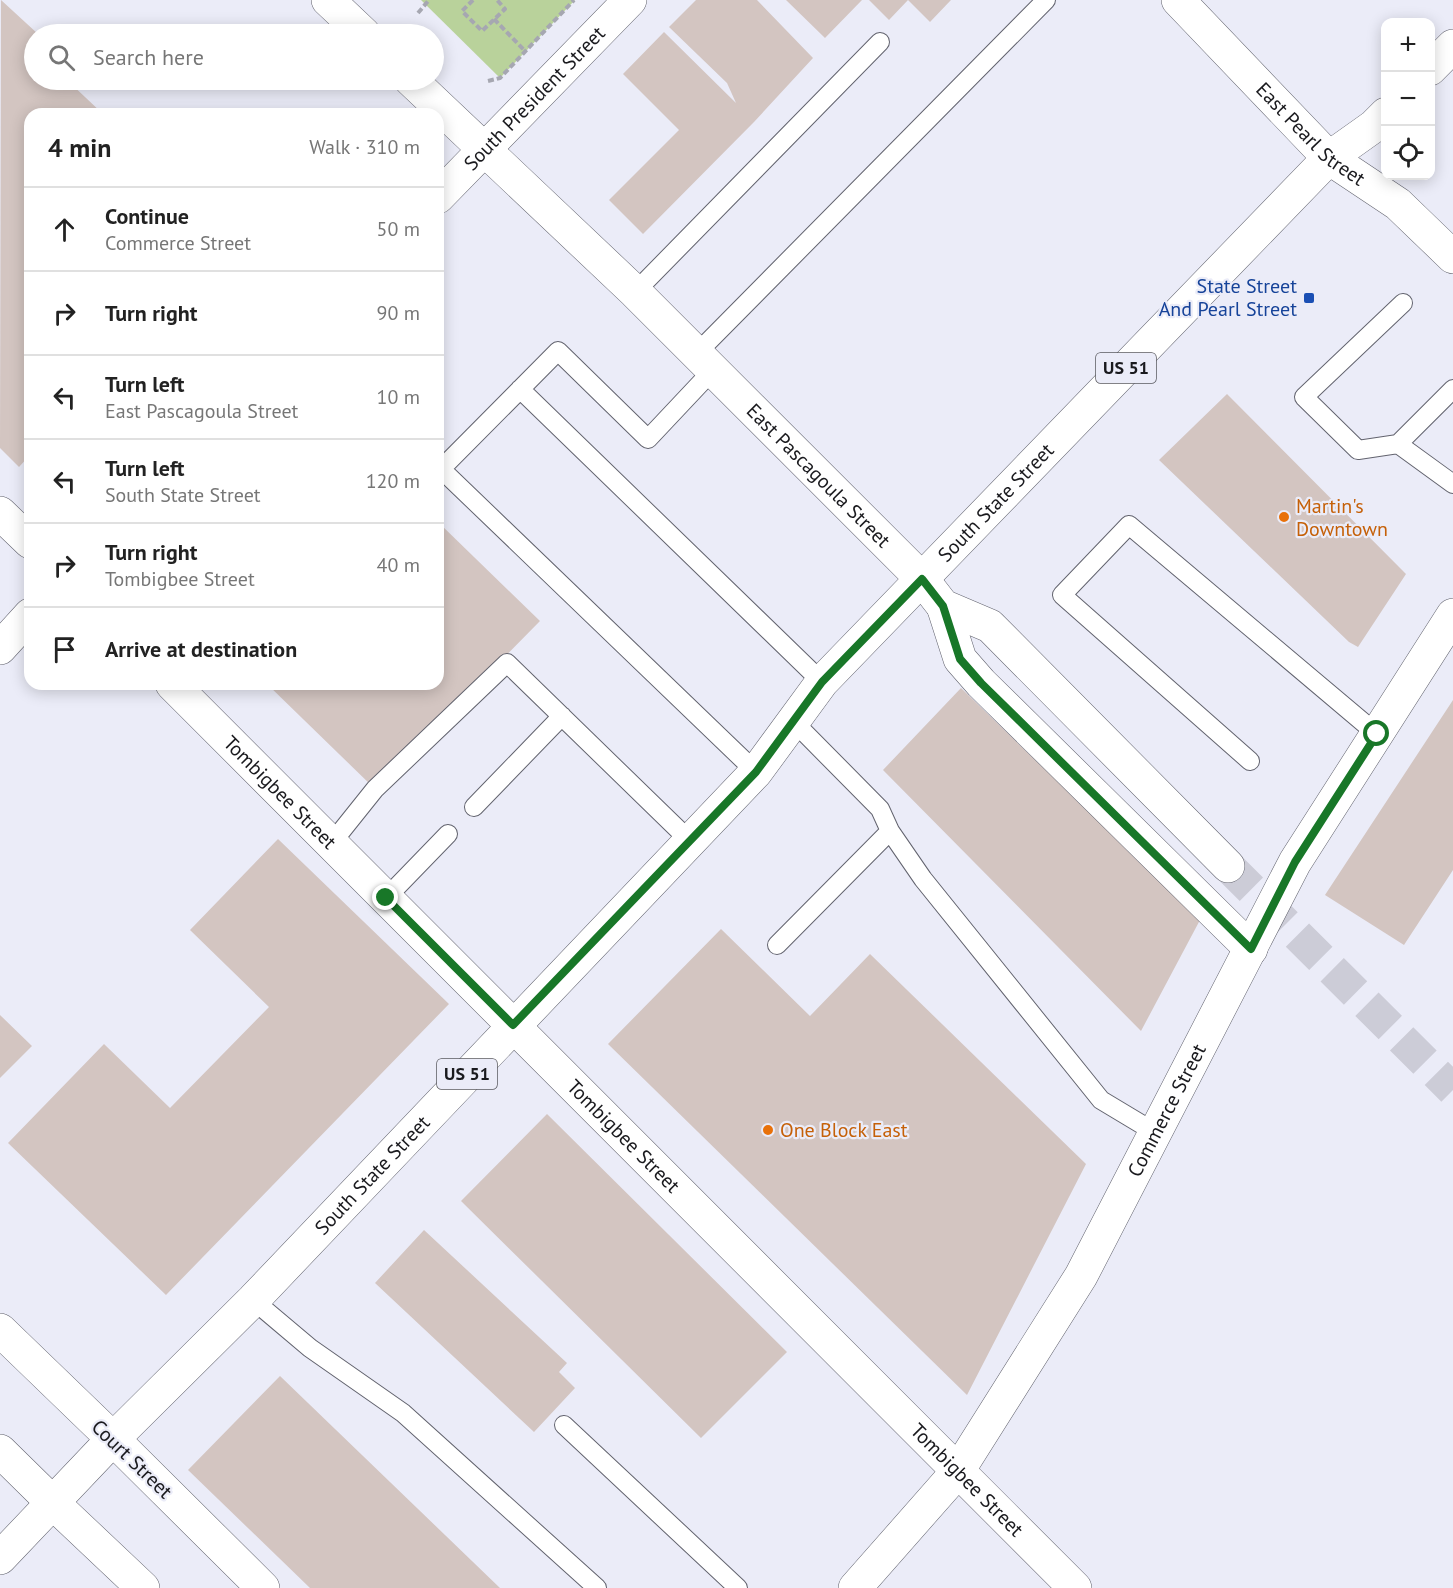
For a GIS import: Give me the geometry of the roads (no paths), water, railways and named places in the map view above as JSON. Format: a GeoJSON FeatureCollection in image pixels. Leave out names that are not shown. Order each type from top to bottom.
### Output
{"type":"FeatureCollection","features":[{"type":"Feature","properties":{"kind":"main road"},"geometry":{"type":"LineString","coordinates":[[328,0],[353,24]]}},
{"type":"Feature","properties":{"kind":"main road","name":"South President Street"},"geometry":{"type":"LineString","coordinates":[[444,191],[630,0]]}},
{"type":"Feature","properties":{"kind":"main road","name":"East Pearl Street"},"geometry":{"type":"LineString","coordinates":[[1178,0],[1329,158],[1398,204],[1453,257]]}},
{"type":"Feature","properties":{"kind":"main road"},"geometry":{"type":"LineString","coordinates":[[1435,65],[1453,46]]}},
{"type":"Feature","properties":{"kind":"main road","name":"East Pascagoula Street"},"geometry":{"type":"LineString","coordinates":[[421,90],[440,108]]}},
{"type":"Feature","properties":{"kind":"main road","name":"East Pascagoula Street"},"geometry":{"type":"LineString","coordinates":[[444,112],[635,292],[922,579],[943,606],[990,626],[1228,866]]}},
{"type":"Feature","properties":{"kind":"main road","name":"South State Street"},"geometry":{"type":"LineString","coordinates":[[0,1558],[113,1439],[253,1300],[756,772],[822,682],[1329,158],[1381,119]]}},
{"type":"Feature","properties":{"kind":"main road"},"geometry":{"type":"LineString","coordinates":[[0,513],[24,536]]}},
{"type":"Feature","properties":{"kind":"main road"},"geometry":{"type":"LineString","coordinates":[[943,606],[960,659],[981,683],[1251,949]]}},
{"type":"Feature","properties":{"kind":"main road","name":"Commerce Street"},"geometry":{"type":"LineString","coordinates":[[855,1588],[958,1471],[1081,1276],[1295,862],[1453,615]]}},
{"type":"Feature","properties":{"kind":"main road"},"geometry":{"type":"LineString","coordinates":[[0,648],[24,622]]}},
{"type":"Feature","properties":{"kind":"main road","name":"Tombigbee Street"},"geometry":{"type":"LineString","coordinates":[[178,690],[1075,1588]]}},
{"type":"Feature","properties":{"kind":"main road","name":"Court Street"},"geometry":{"type":"LineString","coordinates":[[0,1330],[263,1588]]}},
{"type":"Feature","properties":{"kind":"main road"},"geometry":{"type":"LineString","coordinates":[[0,1451],[143,1588]]}},
{"type":"Feature","properties":{"kind":"lane"},"geometry":{"type":"LineString","coordinates":[[444,466],[558,351],[648,439],[704,363],[1046,0]]}},
{"type":"Feature","properties":{"kind":"lane"},"geometry":{"type":"LineString","coordinates":[[635,292],[880,42]]}},
{"type":"Feature","properties":{"kind":"lane"},"geometry":{"type":"LineString","coordinates":[[1403,303],[1304,397],[1358,450],[1398,444],[1453,389]]}},
{"type":"Feature","properties":{"kind":"lane"},"geometry":{"type":"LineString","coordinates":[[520,389],[822,682]]}},
{"type":"Feature","properties":{"kind":"lane"},"geometry":{"type":"LineString","coordinates":[[1398,444],[1453,484]]}},
{"type":"Feature","properties":{"kind":"lane"},"geometry":{"type":"LineString","coordinates":[[444,472],[756,772]]}},
{"type":"Feature","properties":{"kind":"lane"},"geometry":{"type":"LineString","coordinates":[[1250,761],[1062,595],[1129,525],[1377,734]]}},
{"type":"Feature","properties":{"kind":"lane"},"geometry":{"type":"LineString","coordinates":[[331,844],[375,789],[507,663],[690,841]]}},
{"type":"Feature","properties":{"kind":"lane"},"geometry":{"type":"LineString","coordinates":[[474,807],[562,716]]}},
{"type":"Feature","properties":{"kind":"lane"},"geometry":{"type":"LineString","coordinates":[[793,721],[880,808],[890,831],[923,879],[1101,1100],[1156,1133]]}},
{"type":"Feature","properties":{"kind":"lane"},"geometry":{"type":"LineString","coordinates":[[777,945],[890,831]]}},
{"type":"Feature","properties":{"kind":"lane"},"geometry":{"type":"LineString","coordinates":[[386,898],[448,834]]}},
{"type":"Feature","properties":{"kind":"lane"},"geometry":{"type":"LineString","coordinates":[[253,1300],[310,1348],[403,1413],[597,1588]]}},
{"type":"Feature","properties":{"kind":"lane"},"geometry":{"type":"LineString","coordinates":[[564,1425],[738,1588]]}},
{"type":"Feature","properties":{"kind":"tunnel"},"geometry":{"type":"LineString","coordinates":[[1228,866],[1453,1090]]}},
{"type":"Feature","properties":{"kind":"place","name":"State Street And Pearl Street"},"geometry":{"type":"Point","coordinates":[1309,298]}},
{"type":"Feature","properties":{"kind":"place","name":"Martin's Downtown"},"geometry":{"type":"Point","coordinates":[1284,517]}},
{"type":"Feature","properties":{"kind":"place","name":"One Block East"},"geometry":{"type":"Point","coordinates":[768,1130]}}]}
